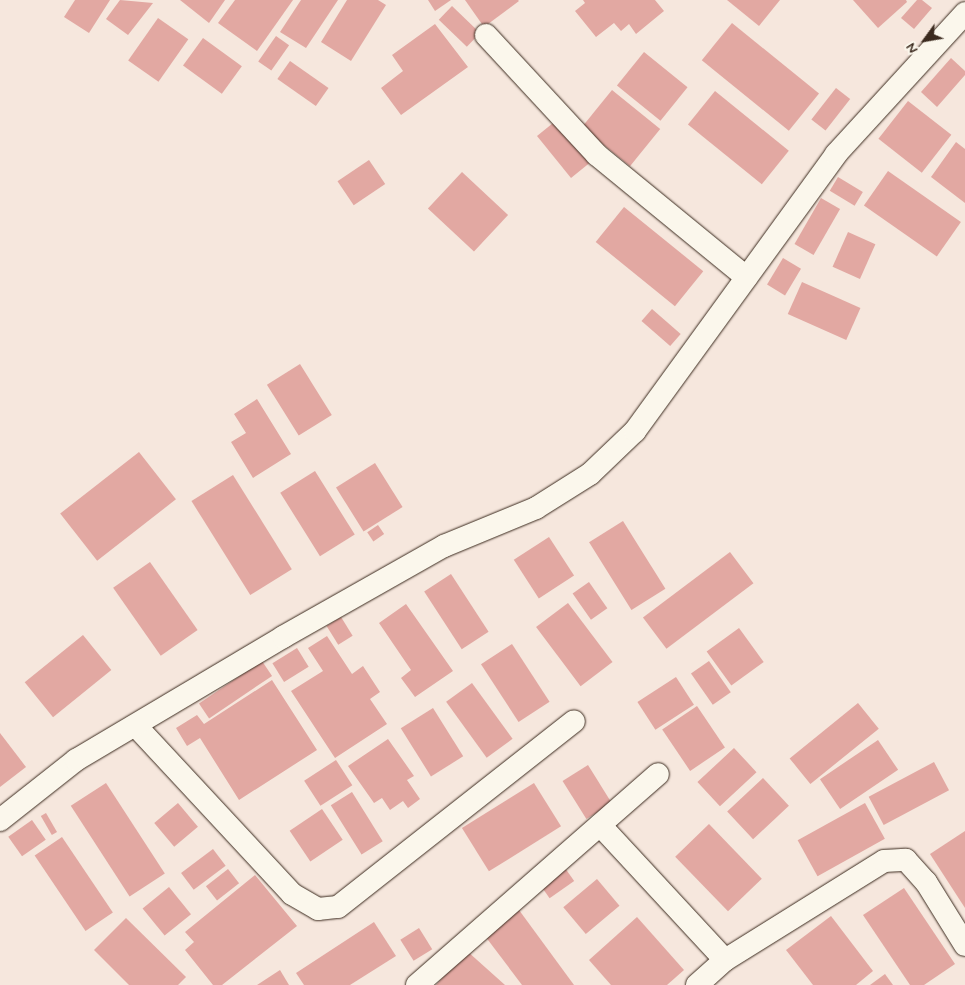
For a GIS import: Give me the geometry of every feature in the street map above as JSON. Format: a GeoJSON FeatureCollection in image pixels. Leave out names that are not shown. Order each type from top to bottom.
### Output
{"type":"FeatureCollection","features":[{"type":"Feature","properties":{"kind":"street"},"geometry":{"type":"LineString","coordinates":[[0,820],[76,760],[283,637],[444,546],[536,508],[590,474],[635,431],[836,154],[965,13]]}},
{"type":"Feature","properties":{"kind":"street"},"geometry":{"type":"LineString","coordinates":[[486,35],[597,155],[746,278]]}},
{"type":"Feature","properties":{"kind":"street"},"geometry":{"type":"LineString","coordinates":[[136,726],[292,894],[318,909],[338,906],[574,721]]}},
{"type":"Feature","properties":{"kind":"street"},"geometry":{"type":"LineString","coordinates":[[417,985],[658,774]]}},
{"type":"Feature","properties":{"kind":"street"},"geometry":{"type":"LineString","coordinates":[[600,826],[725,960]]}},
{"type":"Feature","properties":{"kind":"street"},"geometry":{"type":"LineString","coordinates":[[697,985],[725,960],[884,861],[906,860],[926,882],[965,945]]}},
{"type":"Feature","properties":{"kind":"building"},"geometry":{"type":"Polygon","coordinates":[[[75,0],[110,0],[89,33],[64,17],[75,0]]]}},
{"type":"Feature","properties":{"kind":"building"},"geometry":{"type":"Polygon","coordinates":[[[120,0],[153,3],[128,35],[106,19],[120,0]]]}},
{"type":"Feature","properties":{"kind":"building"},"geometry":{"type":"Polygon","coordinates":[[[180,0],[225,0],[209,23],[180,0]]]}},
{"type":"Feature","properties":{"kind":"building"},"geometry":{"type":"Polygon","coordinates":[[[235,0],[293,0],[257,51],[218,23],[235,0]]]}},
{"type":"Feature","properties":{"kind":"building"},"geometry":{"type":"Polygon","coordinates":[[[301,0],[338,0],[306,48],[280,32],[301,0]]]}},
{"type":"Feature","properties":{"kind":"building"},"geometry":{"type":"Polygon","coordinates":[[[347,0],[378,0],[386,5],[351,61],[321,42],[347,0]]]}},
{"type":"Feature","properties":{"kind":"building"},"geometry":{"type":"Polygon","coordinates":[[[428,0],[451,0],[435,11],[428,0]]]}},
{"type":"Feature","properties":{"kind":"building"},"geometry":{"type":"Polygon","coordinates":[[[465,0],[518,0],[519,1],[484,27],[465,0]]]}},
{"type":"Feature","properties":{"kind":"building"},"geometry":{"type":"Polygon","coordinates":[[[583,0],[655,0],[664,11],[636,34],[629,24],[621,31],[614,23],[596,37],[575,11],[585,3],[583,0]]]}},
{"type":"Feature","properties":{"kind":"building"},"geometry":{"type":"Polygon","coordinates":[[[727,0],[780,0],[759,26],[727,0]]]}},
{"type":"Feature","properties":{"kind":"building"},"geometry":{"type":"Polygon","coordinates":[[[853,0],[906,0],[907,2],[878,28],[853,0]]]}},
{"type":"Feature","properties":{"kind":"building"},"geometry":{"type":"Polygon","coordinates":[[[917,0],[922,0],[932,8],[914,29],[901,18],[917,0]]]}},
{"type":"Feature","properties":{"kind":"building"},"geometry":{"type":"Polygon","coordinates":[[[452,6],[480,33],[467,47],[439,20],[452,6]]]}},
{"type":"Feature","properties":{"kind":"building"},"geometry":{"type":"Polygon","coordinates":[[[158,18],[188,39],[158,82],[128,61],[158,18]]]}},
{"type":"Feature","properties":{"kind":"building"},"geometry":{"type":"Polygon","coordinates":[[[732,23],[819,93],[789,131],[702,60],[732,23]]]}},
{"type":"Feature","properties":{"kind":"building"},"geometry":{"type":"Polygon","coordinates":[[[435,24],[468,67],[401,115],[381,88],[403,71],[392,55],[435,24]]]}},
{"type":"Feature","properties":{"kind":"building"},"geometry":{"type":"Polygon","coordinates":[[[276,36],[289,45],[271,71],[258,61],[276,36]]]}},
{"type":"Feature","properties":{"kind":"building"},"geometry":{"type":"Polygon","coordinates":[[[203,38],[242,66],[222,94],[183,66],[203,38]]]}},
{"type":"Feature","properties":{"kind":"building"},"geometry":{"type":"Polygon","coordinates":[[[644,52],[688,87],[660,121],[617,85],[644,52]]]}},
{"type":"Feature","properties":{"kind":"building"},"geometry":{"type":"Polygon","coordinates":[[[951,58],[965,71],[965,75],[937,107],[921,92],[951,58]]]}},
{"type":"Feature","properties":{"kind":"building"},"geometry":{"type":"Polygon","coordinates":[[[290,61],[329,88],[316,106],[277,79],[290,61]]]}},
{"type":"Feature","properties":{"kind":"building"},"geometry":{"type":"Polygon","coordinates":[[[836,88],[850,99],[826,131],[811,120],[836,88]]]}},
{"type":"Feature","properties":{"kind":"building"},"geometry":{"type":"Polygon","coordinates":[[[612,90],[660,129],[630,166],[582,127],[612,90]]]}},
{"type":"Feature","properties":{"kind":"building"},"geometry":{"type":"Polygon","coordinates":[[[715,91],[789,151],[762,184],[688,124],[715,91]]]}},
{"type":"Feature","properties":{"kind":"building"},"geometry":{"type":"Polygon","coordinates":[[[908,101],[951,135],[922,173],[878,139],[908,101]]]}},
{"type":"Feature","properties":{"kind":"building"},"geometry":{"type":"Polygon","coordinates":[[[558,119],[592,161],[571,178],[537,136],[558,119]]]}},
{"type":"Feature","properties":{"kind":"building"},"geometry":{"type":"Polygon","coordinates":[[[956,142],[965,149],[965,203],[931,177],[956,142]]]}},
{"type":"Feature","properties":{"kind":"building"},"geometry":{"type":"Polygon","coordinates":[[[369,160],[385,184],[354,205],[337,181],[369,160]]]}},
{"type":"Feature","properties":{"kind":"building"},"geometry":{"type":"Polygon","coordinates":[[[888,171],[961,222],[937,256],[864,205],[888,171]]]}},
{"type":"Feature","properties":{"kind":"building"},"geometry":{"type":"Polygon","coordinates":[[[462,172],[508,215],[474,252],[428,209],[462,172]]]}},
{"type":"Feature","properties":{"kind":"building"},"geometry":{"type":"Polygon","coordinates":[[[838,177],[863,192],[855,206],[830,191],[838,177]]]}},
{"type":"Feature","properties":{"kind":"building"},"geometry":{"type":"Polygon","coordinates":[[[821,198],[840,209],[814,255],[794,244],[821,198]]]}},
{"type":"Feature","properties":{"kind":"building"},"geometry":{"type":"Polygon","coordinates":[[[624,207],[703,271],[675,306],[596,242],[624,207]]]}},
{"type":"Feature","properties":{"kind":"building"},"geometry":{"type":"Polygon","coordinates":[[[848,232],[875,244],[860,279],[833,267],[848,232]]]}},
{"type":"Feature","properties":{"kind":"building"},"geometry":{"type":"Polygon","coordinates":[[[783,258],[801,269],[785,295],[767,285],[783,258]]]}},
{"type":"Feature","properties":{"kind":"building"},"geometry":{"type":"Polygon","coordinates":[[[802,282],[860,308],[846,340],[788,314],[802,282]]]}},
{"type":"Feature","properties":{"kind":"building"},"geometry":{"type":"Polygon","coordinates":[[[652,309],[681,334],[670,346],[642,321],[652,309]]]}},
{"type":"Feature","properties":{"kind":"building"},"geometry":{"type":"Polygon","coordinates":[[[300,364],[332,415],[299,436],[267,385],[300,364]]]}},
{"type":"Feature","properties":{"kind":"building"},"geometry":{"type":"Polygon","coordinates":[[[257,399],[291,454],[253,478],[231,442],[246,433],[234,414],[257,399]]]}},
{"type":"Feature","properties":{"kind":"building"},"geometry":{"type":"Polygon","coordinates":[[[139,452],[176,499],[97,561],[60,514],[139,452]]]}},
{"type":"Feature","properties":{"kind":"building"},"geometry":{"type":"Polygon","coordinates":[[[375,463],[403,507],[364,531],[336,487],[375,463]]]}},
{"type":"Feature","properties":{"kind":"building"},"geometry":{"type":"Polygon","coordinates":[[[315,471],[355,535],[320,556],[280,493],[315,471]]]}},
{"type":"Feature","properties":{"kind":"building"},"geometry":{"type":"Polygon","coordinates":[[[233,475],[292,569],[250,595],[191,501],[233,475]]]}},
{"type":"Feature","properties":{"kind":"building"},"geometry":{"type":"Polygon","coordinates":[[[623,521],[665,589],[631,610],[589,542],[623,521]]]}},
{"type":"Feature","properties":{"kind":"building"},"geometry":{"type":"Polygon","coordinates":[[[378,525],[384,534],[373,541],[367,532],[378,525]]]}},
{"type":"Feature","properties":{"kind":"building"},"geometry":{"type":"Polygon","coordinates":[[[549,537],[574,576],[539,598],[514,560],[549,537]]]}},
{"type":"Feature","properties":{"kind":"building"},"geometry":{"type":"Polygon","coordinates":[[[730,552],[753,583],[666,649],[643,618],[730,552]]]}},
{"type":"Feature","properties":{"kind":"building"},"geometry":{"type":"Polygon","coordinates":[[[150,562],[198,630],[161,656],[113,588],[150,562]]]}},
{"type":"Feature","properties":{"kind":"building"},"geometry":{"type":"Polygon","coordinates":[[[451,574],[489,632],[462,649],[424,591],[451,574]]]}},
{"type":"Feature","properties":{"kind":"building"},"geometry":{"type":"Polygon","coordinates":[[[589,582],[607,608],[591,620],[573,593],[589,582]]]}},
{"type":"Feature","properties":{"kind":"building"},"geometry":{"type":"Polygon","coordinates":[[[568,603],[613,662],[581,686],[536,627],[568,603]]]}},
{"type":"Feature","properties":{"kind":"building"},"geometry":{"type":"Polygon","coordinates":[[[406,604],[453,671],[415,697],[401,678],[411,670],[379,623],[406,604]]]}},
{"type":"Feature","properties":{"kind":"building"},"geometry":{"type":"Polygon","coordinates":[[[341,617],[353,636],[338,645],[327,626],[341,617]]]}},
{"type":"Feature","properties":{"kind":"building"},"geometry":{"type":"Polygon","coordinates":[[[739,628],[764,662],[731,685],[707,652],[739,628]]]}},
{"type":"Feature","properties":{"kind":"building"},"geometry":{"type":"Polygon","coordinates":[[[83,635],[111,670],[53,717],[25,682],[83,635]]]}},
{"type":"Feature","properties":{"kind":"building"},"geometry":{"type":"Polygon","coordinates":[[[327,636],[352,674],[363,666],[380,692],[370,699],[387,724],[335,758],[291,691],[323,671],[308,648],[327,636]]]}},
{"type":"Feature","properties":{"kind":"building"},"geometry":{"type":"Polygon","coordinates":[[[512,644],[550,702],[519,722],[481,664],[512,644]]]}},
{"type":"Feature","properties":{"kind":"building"},"geometry":{"type":"Polygon","coordinates":[[[297,648],[309,667],[284,682],[272,663],[297,648]]]}},
{"type":"Feature","properties":{"kind":"building"},"geometry":{"type":"Polygon","coordinates":[[[262,661],[272,676],[209,718],[199,703],[262,661]]]}},
{"type":"Feature","properties":{"kind":"building"},"geometry":{"type":"Polygon","coordinates":[[[709,661],[731,692],[713,705],[691,674],[709,661]]]}},
{"type":"Feature","properties":{"kind":"building"},"geometry":{"type":"Polygon","coordinates":[[[676,677],[694,705],[655,730],[637,702],[676,677]]]}},
{"type":"Feature","properties":{"kind":"building"},"geometry":{"type":"Polygon","coordinates":[[[272,680],[317,750],[239,800],[200,738],[187,746],[176,728],[197,715],[204,724],[272,680]]]}},
{"type":"Feature","properties":{"kind":"building"},"geometry":{"type":"Polygon","coordinates":[[[472,683],[513,739],[487,758],[446,702],[472,683]]]}},
{"type":"Feature","properties":{"kind":"building"},"geometry":{"type":"Polygon","coordinates":[[[858,703],[879,729],[810,784],[790,758],[858,703]]]}},
{"type":"Feature","properties":{"kind":"building"},"geometry":{"type":"Polygon","coordinates":[[[697,706],[725,747],[690,771],[662,729],[697,706]]]}},
{"type":"Feature","properties":{"kind":"building"},"geometry":{"type":"Polygon","coordinates":[[[433,708],[463,756],[431,776],[401,728],[433,708]]]}},
{"type":"Feature","properties":{"kind":"building"},"geometry":{"type":"Polygon","coordinates":[[[0,733],[26,767],[0,787],[0,733]]]}},
{"type":"Feature","properties":{"kind":"building"},"geometry":{"type":"Polygon","coordinates":[[[388,739],[414,776],[407,780],[420,799],[408,808],[403,801],[390,810],[382,798],[374,803],[348,766],[388,739]]]}},
{"type":"Feature","properties":{"kind":"building"},"geometry":{"type":"Polygon","coordinates":[[[878,740],[898,770],[840,809],[820,779],[878,740]]]}},
{"type":"Feature","properties":{"kind":"building"},"geometry":{"type":"Polygon","coordinates":[[[734,748],[757,772],[720,806],[697,782],[734,748]]]}},
{"type":"Feature","properties":{"kind":"building"},"geometry":{"type":"Polygon","coordinates":[[[336,760],[352,785],[320,806],[304,781],[336,760]]]}},
{"type":"Feature","properties":{"kind":"building"},"geometry":{"type":"Polygon","coordinates":[[[934,762],[949,790],[884,825],[869,797],[934,762]]]}},
{"type":"Feature","properties":{"kind":"building"},"geometry":{"type":"Polygon","coordinates":[[[588,765],[612,803],[586,819],[563,781],[588,765]]]}},
{"type":"Feature","properties":{"kind":"building"},"geometry":{"type":"Polygon","coordinates":[[[763,778],[789,806],[753,839],[727,811],[763,778]]]}},
{"type":"Feature","properties":{"kind":"building"},"geometry":{"type":"Polygon","coordinates":[[[106,783],[165,874],[130,896],[71,806],[106,783]]]}},
{"type":"Feature","properties":{"kind":"building"},"geometry":{"type":"Polygon","coordinates":[[[534,783],[561,826],[489,871],[462,828],[534,783]]]}},
{"type":"Feature","properties":{"kind":"building"},"geometry":{"type":"Polygon","coordinates":[[[352,792],[383,841],[362,854],[331,805],[352,792]]]}},
{"type":"Feature","properties":{"kind":"building"},"geometry":{"type":"Polygon","coordinates":[[[178,803],[198,827],[174,847],[154,823],[178,803]]]}},
{"type":"Feature","properties":{"kind":"building"},"geometry":{"type":"Polygon","coordinates":[[[865,803],[885,839],[818,876],[798,840],[865,803]]]}},
{"type":"Feature","properties":{"kind":"building"},"geometry":{"type":"Polygon","coordinates":[[[322,809],[343,840],[310,861],[290,831],[322,809]]]}},
{"type":"Feature","properties":{"kind":"building"},"geometry":{"type":"Polygon","coordinates":[[[46,813],[57,832],[52,835],[41,816],[46,813]]]}},
{"type":"Feature","properties":{"kind":"building"},"geometry":{"type":"Polygon","coordinates":[[[32,820],[46,840],[22,856],[8,837],[32,820]]]}},
{"type":"Feature","properties":{"kind":"building"},"geometry":{"type":"Polygon","coordinates":[[[709,824],[762,879],[728,911],[675,857],[709,824]]]}},
{"type":"Feature","properties":{"kind":"building"},"geometry":{"type":"Polygon","coordinates":[[[965,831],[965,908],[930,854],[965,831]]]}},
{"type":"Feature","properties":{"kind":"building"},"geometry":{"type":"Polygon","coordinates":[[[62,837],[113,912],[86,931],[35,855],[62,837]]]}},
{"type":"Feature","properties":{"kind":"building"},"geometry":{"type":"Polygon","coordinates":[[[213,849],[226,866],[194,890],[181,873],[213,849]]]}},
{"type":"Feature","properties":{"kind":"building"},"geometry":{"type":"Polygon","coordinates":[[[565,868],[574,881],[550,898],[540,885],[565,868]]]}},
{"type":"Feature","properties":{"kind":"building"},"geometry":{"type":"Polygon","coordinates":[[[228,869],[239,883],[217,900],[206,886],[228,869]]]}},
{"type":"Feature","properties":{"kind":"building"},"geometry":{"type":"Polygon","coordinates":[[[255,875],[297,926],[222,985],[213,985],[185,950],[194,942],[185,932],[255,875]]]}},
{"type":"Feature","properties":{"kind":"building"},"geometry":{"type":"Polygon","coordinates":[[[597,879],[619,906],[586,934],[563,907],[597,879]]]}},
{"type":"Feature","properties":{"kind":"building"},"geometry":{"type":"Polygon","coordinates":[[[169,887],[191,914],[165,936],[143,908],[169,887]]]}},
{"type":"Feature","properties":{"kind":"building"},"geometry":{"type":"Polygon","coordinates":[[[904,888],[955,964],[924,985],[910,985],[863,915],[904,888]]]}},
{"type":"Feature","properties":{"kind":"building"},"geometry":{"type":"Polygon","coordinates":[[[519,910],[574,985],[522,985],[485,936],[519,910]]]}},
{"type":"Feature","properties":{"kind":"building"},"geometry":{"type":"Polygon","coordinates":[[[831,916],[873,971],[856,985],[813,985],[786,950],[831,916]]]}},
{"type":"Feature","properties":{"kind":"building"},"geometry":{"type":"Polygon","coordinates":[[[637,917],[684,970],[667,985],[611,985],[589,960],[637,917]]]}},
{"type":"Feature","properties":{"kind":"building"},"geometry":{"type":"Polygon","coordinates":[[[126,918],[186,977],[178,985],[129,985],[94,950],[126,918]]]}},
{"type":"Feature","properties":{"kind":"building"},"geometry":{"type":"Polygon","coordinates":[[[374,922],[396,956],[350,985],[304,985],[296,973],[374,922]]]}},
{"type":"Feature","properties":{"kind":"building"},"geometry":{"type":"Polygon","coordinates":[[[419,928],[432,949],[414,961],[400,940],[419,928]]]}},
{"type":"Feature","properties":{"kind":"building"},"geometry":{"type":"Polygon","coordinates":[[[467,951],[505,985],[436,985],[467,951]]]}},
{"type":"Feature","properties":{"kind":"building"},"geometry":{"type":"Polygon","coordinates":[[[280,970],[289,985],[257,985],[280,970]]]}},
{"type":"Feature","properties":{"kind":"building"},"geometry":{"type":"Polygon","coordinates":[[[885,974],[893,985],[870,985],[885,974]]]}}]}
